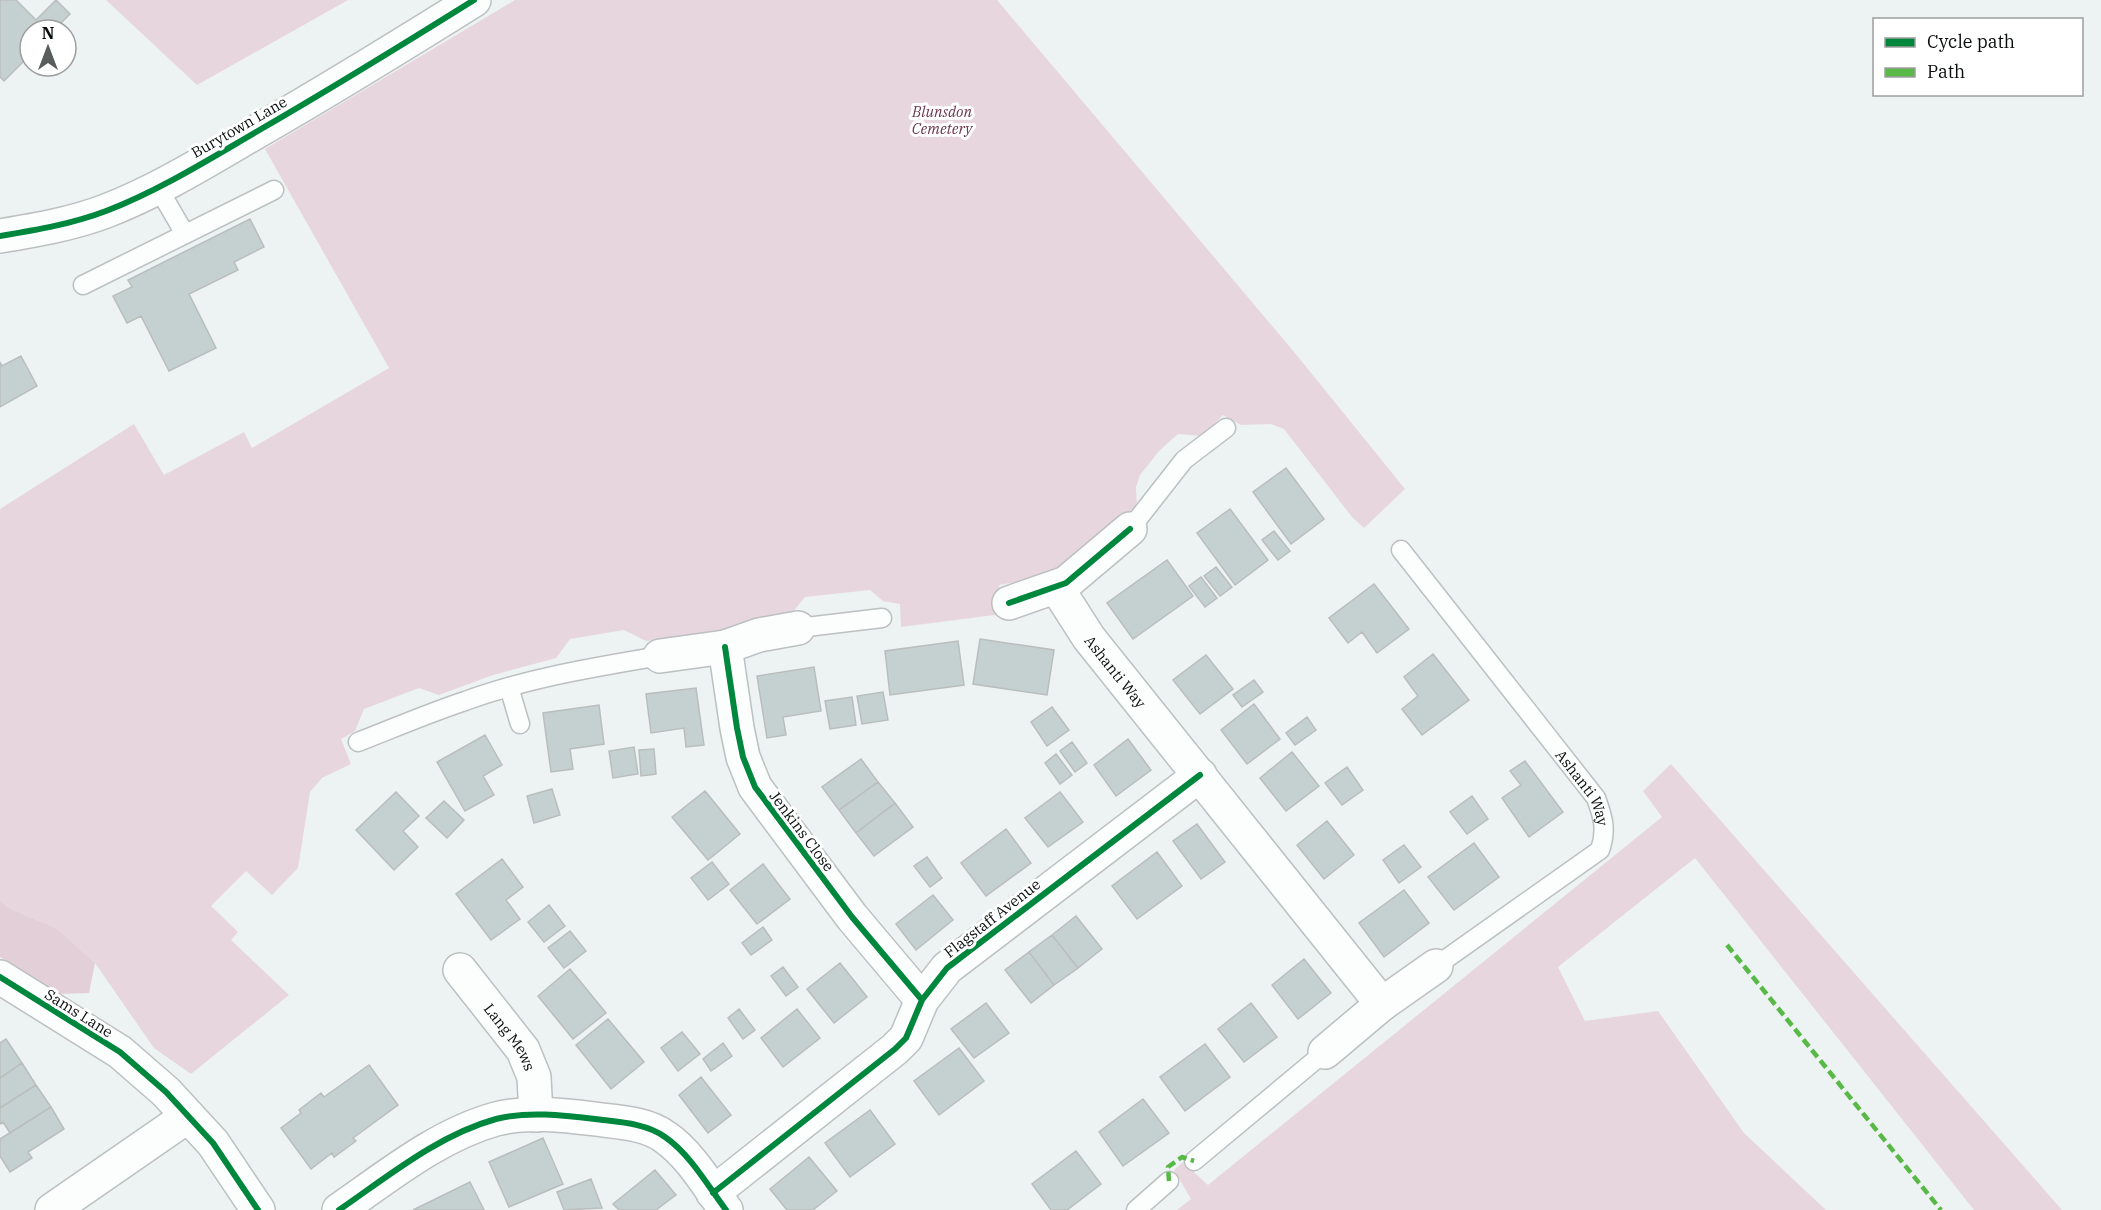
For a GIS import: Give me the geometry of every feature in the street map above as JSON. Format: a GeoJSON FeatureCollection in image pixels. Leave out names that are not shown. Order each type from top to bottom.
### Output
{"type":"FeatureCollection","features":[{"type":"Feature","properties":{"kind":"street","name":"Burytown Lane"},"geometry":{"type":"LineString","coordinates":[[0,236],[95,215],[157,186],[216,156],[334,87],[474,0]]}},
{"type":"Feature","properties":{"kind":"street"},"geometry":{"type":"LineString","coordinates":[[1009,603],[1057,588],[1075,578],[1130,529]]}},
{"type":"Feature","properties":{"kind":"street","name":"Ashanti Way"},"geometry":{"type":"LineString","coordinates":[[1057,588],[1089,638],[1382,1004]]}},
{"type":"Feature","properties":{"kind":"street"},"geometry":{"type":"LineString","coordinates":[[660,656],[725,647],[759,635],[798,628]]}},
{"type":"Feature","properties":{"kind":"street","name":"Jenkins Close"},"geometry":{"type":"LineString","coordinates":[[725,647],[743,757],[755,787],[852,917],[922,1000]]}},
{"type":"Feature","properties":{"kind":"street","name":"Flagstaff Avenue"},"geometry":{"type":"LineString","coordinates":[[720,1202],[906,1038],[922,1000],[946,968],[1200,775]]}},
{"type":"Feature","properties":{"kind":"street","name":"Ashanti Way"},"geometry":{"type":"LineString","coordinates":[[1325,1052],[1382,1004],[1436,966]]}},
{"type":"Feature","properties":{"kind":"street","name":"Lang Mews"},"geometry":{"type":"LineString","coordinates":[[460,970],[523,1050],[534,1077],[536,1115]]}},
{"type":"Feature","properties":{"kind":"street","name":"Sams Lane"},"geometry":{"type":"LineString","coordinates":[[0,977],[120,1052],[166,1092],[213,1143],[258,1210]]}},
{"type":"Feature","properties":{"kind":"street"},"geometry":{"type":"LineString","coordinates":[[339,1210],[374,1200],[431,1148],[496,1119],[536,1115],[633,1125],[663,1136],[676,1146],[720,1202]]}},
{"type":"Feature","properties":{"kind":"street"},"geometry":{"type":"LineString","coordinates":[[52,1210],[188,1116]]}},
{"type":"Feature","properties":{"kind":"lane"},"geometry":{"type":"LineString","coordinates":[[157,186],[185,234]]}},
{"type":"Feature","properties":{"kind":"lane"},"geometry":{"type":"LineString","coordinates":[[83,285],[274,190]]}},
{"type":"Feature","properties":{"kind":"lane"},"geometry":{"type":"LineString","coordinates":[[1130,529],[1184,460],[1226,428]]}},
{"type":"Feature","properties":{"kind":"lane","name":"Ashanti Way"},"geometry":{"type":"LineString","coordinates":[[1401,550],[1596,798],[1603,816],[1605,834],[1600,850],[1436,966]]}},
{"type":"Feature","properties":{"kind":"lane"},"geometry":{"type":"LineString","coordinates":[[798,628],[882,618]]}},
{"type":"Feature","properties":{"kind":"lane"},"geometry":{"type":"LineString","coordinates":[[358,742],[465,700],[509,687],[562,674],[660,656]]}},
{"type":"Feature","properties":{"kind":"lane"},"geometry":{"type":"LineString","coordinates":[[509,687],[520,724]]}},
{"type":"Feature","properties":{"kind":"lane","name":"Ashanti Way"},"geometry":{"type":"LineString","coordinates":[[1194,1161],[1325,1052]]}},
{"type":"Feature","properties":{"kind":"lane"},"geometry":{"type":"LineString","coordinates":[[1136,1210],[1169,1181]]}},
{"type":"Feature","properties":{"kind":"green space"},"geometry":{"type":"Polygon","coordinates":[[[106,0],[348,0],[197,85],[106,0]]]}},
{"type":"Feature","properties":{"kind":"green space","name":"Blunsdon Cemetery"},"geometry":{"type":"Polygon","coordinates":[[[515,0],[997,0],[1295,353],[1405,489],[1364,528],[1352,517],[1284,429],[1271,424],[1241,425],[1223,415],[1202,436],[1178,434],[1160,450],[1140,475],[1136,487],[1137,509],[1065,566],[1037,578],[999,585],[1002,614],[901,627],[900,604],[883,601],[870,590],[805,597],[792,613],[711,634],[646,641],[624,630],[570,639],[556,658],[493,675],[439,695],[419,688],[364,709],[355,731],[341,739],[351,764],[322,778],[310,792],[298,868],[272,895],[246,871],[211,906],[238,932],[231,940],[289,995],[191,1074],[154,1048],[95,963],[56,928],[11,909],[0,901],[0,509],[134,424],[164,475],[244,432],[252,448],[389,368],[265,149],[515,0]]]}},
{"type":"Feature","properties":{"kind":"green space"},"geometry":{"type":"Polygon","coordinates":[[[1671,764],[2062,1210],[1974,1210],[1695,858],[1558,967],[1585,1021],[1658,1011],[1744,1133],[1826,1210],[1177,1210],[1191,1199],[1174,1170],[1183,1162],[1208,1185],[1662,817],[1643,791],[1671,764]]]}},
{"type":"Feature","properties":{"kind":"shaded area"},"geometry":{"type":"Polygon","coordinates":[[[0,901],[11,909],[56,928],[95,963],[89,993],[58,994],[0,957],[0,901]]]}},
{"type":"Feature","properties":{"kind":"building"},"geometry":{"type":"Polygon","coordinates":[[[0,0],[16,0],[34,18],[18,18],[18,67],[4,81],[0,77],[0,0]]]}},
{"type":"Feature","properties":{"kind":"building"},"geometry":{"type":"Polygon","coordinates":[[[56,0],[70,14],[66,18],[38,18],[56,0]]]}},
{"type":"Feature","properties":{"kind":"building"},"geometry":{"type":"Polygon","coordinates":[[[250,219],[264,247],[234,262],[238,270],[189,294],[216,348],[169,371],[141,316],[127,323],[113,296],[132,287],[128,280],[250,219]]]}},
{"type":"Feature","properties":{"kind":"building"},"geometry":{"type":"Polygon","coordinates":[[[21,356],[37,386],[0,407],[0,362],[2,366],[21,356]]]}},
{"type":"Feature","properties":{"kind":"building"},"geometry":{"type":"Polygon","coordinates":[[[1286,468],[1324,519],[1291,544],[1253,492],[1286,468]]]}},
{"type":"Feature","properties":{"kind":"building"},"geometry":{"type":"Polygon","coordinates":[[[1230,509],[1268,560],[1235,585],[1197,533],[1230,509]]]}},
{"type":"Feature","properties":{"kind":"building"},"geometry":{"type":"Polygon","coordinates":[[[1274,531],[1290,551],[1278,560],[1262,540],[1274,531]]]}},
{"type":"Feature","properties":{"kind":"building"},"geometry":{"type":"Polygon","coordinates":[[[1167,560],[1193,596],[1133,639],[1107,603],[1167,560]]]}},
{"type":"Feature","properties":{"kind":"building"},"geometry":{"type":"Polygon","coordinates":[[[1216,567],[1232,587],[1220,596],[1204,576],[1216,567]]]}},
{"type":"Feature","properties":{"kind":"building"},"geometry":{"type":"Polygon","coordinates":[[[1201,577],[1217,598],[1205,607],[1189,586],[1201,577]]]}},
{"type":"Feature","properties":{"kind":"building"},"geometry":{"type":"Polygon","coordinates":[[[1374,584],[1409,629],[1377,653],[1362,632],[1348,643],[1329,618],[1374,584]]]}},
{"type":"Feature","properties":{"kind":"building"},"geometry":{"type":"Polygon","coordinates":[[[980,639],[1054,650],[1047,695],[973,684],[980,639]]]}},
{"type":"Feature","properties":{"kind":"building"},"geometry":{"type":"Polygon","coordinates":[[[958,641],[964,685],[890,695],[885,651],[958,641]]]}},
{"type":"Feature","properties":{"kind":"building"},"geometry":{"type":"Polygon","coordinates":[[[1433,654],[1469,700],[1422,735],[1402,709],[1418,696],[1404,677],[1433,654]]]}},
{"type":"Feature","properties":{"kind":"building"},"geometry":{"type":"Polygon","coordinates":[[[1206,655],[1233,689],[1200,714],[1173,680],[1206,655]]]}},
{"type":"Feature","properties":{"kind":"building"},"geometry":{"type":"Polygon","coordinates":[[[814,667],[821,711],[783,717],[786,735],[767,738],[757,676],[814,667]]]}},
{"type":"Feature","properties":{"kind":"building"},"geometry":{"type":"Polygon","coordinates":[[[1254,680],[1263,692],[1242,707],[1233,695],[1254,680]]]}},
{"type":"Feature","properties":{"kind":"building"},"geometry":{"type":"Polygon","coordinates":[[[696,688],[704,745],[686,747],[684,728],[651,733],[646,694],[696,688]]]}},
{"type":"Feature","properties":{"kind":"building"},"geometry":{"type":"Polygon","coordinates":[[[883,692],[888,720],[862,724],[857,696],[883,692]]]}},
{"type":"Feature","properties":{"kind":"building"},"geometry":{"type":"Polygon","coordinates":[[[852,697],[856,725],[830,729],[825,701],[852,697]]]}},
{"type":"Feature","properties":{"kind":"building"},"geometry":{"type":"Polygon","coordinates":[[[1254,704],[1280,739],[1247,764],[1221,730],[1254,704]]]}},
{"type":"Feature","properties":{"kind":"building"},"geometry":{"type":"Polygon","coordinates":[[[599,705],[604,744],[570,749],[573,769],[551,772],[543,713],[599,705]]]}},
{"type":"Feature","properties":{"kind":"building"},"geometry":{"type":"Polygon","coordinates":[[[1052,707],[1069,730],[1047,746],[1031,722],[1052,707]]]}},
{"type":"Feature","properties":{"kind":"building"},"geometry":{"type":"Polygon","coordinates":[[[1307,717],[1316,730],[1295,745],[1286,733],[1307,717]]]}},
{"type":"Feature","properties":{"kind":"building"},"geometry":{"type":"Polygon","coordinates":[[[485,735],[502,765],[483,776],[494,795],[465,811],[437,762],[485,735]]]}},
{"type":"Feature","properties":{"kind":"building"},"geometry":{"type":"Polygon","coordinates":[[[1128,739],[1151,770],[1116,796],[1094,765],[1128,739]]]}},
{"type":"Feature","properties":{"kind":"building"},"geometry":{"type":"Polygon","coordinates":[[[1072,742],[1087,763],[1075,772],[1060,751],[1072,742]]]}},
{"type":"Feature","properties":{"kind":"building"},"geometry":{"type":"Polygon","coordinates":[[[634,747],[638,774],[613,778],[609,751],[634,747]]]}},
{"type":"Feature","properties":{"kind":"building"},"geometry":{"type":"Polygon","coordinates":[[[654,749],[656,774],[641,776],[639,750],[654,749]]]}},
{"type":"Feature","properties":{"kind":"building"},"geometry":{"type":"Polygon","coordinates":[[[1292,752],[1319,786],[1286,811],[1260,778],[1292,752]]]}},
{"type":"Feature","properties":{"kind":"building"},"geometry":{"type":"Polygon","coordinates":[[[1056,754],[1072,775],[1060,784],[1045,763],[1056,754]]]}},
{"type":"Feature","properties":{"kind":"building"},"geometry":{"type":"Polygon","coordinates":[[[861,759],[878,782],[839,810],[822,787],[861,759]]]}},
{"type":"Feature","properties":{"kind":"building"},"geometry":{"type":"Polygon","coordinates":[[[1525,761],[1563,812],[1529,837],[1502,798],[1521,785],[1510,771],[1525,761]]]}},
{"type":"Feature","properties":{"kind":"building"},"geometry":{"type":"Polygon","coordinates":[[[1347,767],[1363,790],[1342,805],[1325,783],[1347,767]]]}},
{"type":"Feature","properties":{"kind":"building"},"geometry":{"type":"Polygon","coordinates":[[[878,782],[895,803],[856,833],[839,810],[878,782]]]}},
{"type":"Feature","properties":{"kind":"building"},"geometry":{"type":"Polygon","coordinates":[[[552,789],[560,815],[534,823],[527,796],[552,789]]]}},
{"type":"Feature","properties":{"kind":"building"},"geometry":{"type":"Polygon","coordinates":[[[705,791],[740,834],[708,860],[672,817],[705,791]]]}},
{"type":"Feature","properties":{"kind":"building"},"geometry":{"type":"Polygon","coordinates":[[[396,792],[419,816],[403,831],[418,847],[394,870],[356,830],[396,792]]]}},
{"type":"Feature","properties":{"kind":"building"},"geometry":{"type":"Polygon","coordinates":[[[1060,792],[1083,822],[1048,847],[1025,818],[1060,792]]]}},
{"type":"Feature","properties":{"kind":"building"},"geometry":{"type":"Polygon","coordinates":[[[1472,796],[1488,819],[1467,834],[1450,812],[1472,796]]]}},
{"type":"Feature","properties":{"kind":"building"},"geometry":{"type":"Polygon","coordinates":[[[444,801],[464,820],[447,838],[426,818],[444,801]]]}},
{"type":"Feature","properties":{"kind":"building"},"geometry":{"type":"Polygon","coordinates":[[[895,803],[913,827],[874,856],[856,833],[895,803]]]}},
{"type":"Feature","properties":{"kind":"building"},"geometry":{"type":"Polygon","coordinates":[[[1327,821],[1354,855],[1324,879],[1297,845],[1327,821]]]}},
{"type":"Feature","properties":{"kind":"building"},"geometry":{"type":"Polygon","coordinates":[[[1197,824],[1225,862],[1201,879],[1173,841],[1197,824]]]}},
{"type":"Feature","properties":{"kind":"building"},"geometry":{"type":"Polygon","coordinates":[[[1006,829],[1031,863],[986,896],[961,863],[1006,829]]]}},
{"type":"Feature","properties":{"kind":"building"},"geometry":{"type":"Polygon","coordinates":[[[1474,843],[1499,877],[1454,910],[1428,877],[1474,843]]]}},
{"type":"Feature","properties":{"kind":"building"},"geometry":{"type":"Polygon","coordinates":[[[1404,845],[1421,867],[1399,883],[1383,860],[1404,845]]]}},
{"type":"Feature","properties":{"kind":"building"},"geometry":{"type":"Polygon","coordinates":[[[1157,852],[1182,886],[1137,919],[1112,886],[1157,852]]]}},
{"type":"Feature","properties":{"kind":"building"},"geometry":{"type":"Polygon","coordinates":[[[927,857],[942,878],[930,887],[914,866],[927,857]]]}},
{"type":"Feature","properties":{"kind":"building"},"geometry":{"type":"Polygon","coordinates":[[[502,859],[523,887],[506,900],[520,919],[491,940],[456,894],[502,859]]]}},
{"type":"Feature","properties":{"kind":"building"},"geometry":{"type":"Polygon","coordinates":[[[712,862],[729,884],[708,900],[691,878],[712,862]]]}},
{"type":"Feature","properties":{"kind":"building"},"geometry":{"type":"Polygon","coordinates":[[[763,864],[790,899],[757,924],[730,890],[763,864]]]}},
{"type":"Feature","properties":{"kind":"building"},"geometry":{"type":"Polygon","coordinates":[[[1404,890],[1429,923],[1384,957],[1359,923],[1404,890]]]}},
{"type":"Feature","properties":{"kind":"building"},"geometry":{"type":"Polygon","coordinates":[[[933,895],[953,920],[916,950],[896,924],[933,895]]]}},
{"type":"Feature","properties":{"kind":"building"},"geometry":{"type":"Polygon","coordinates":[[[549,905],[565,926],[544,942],[528,922],[549,905]]]}},
{"type":"Feature","properties":{"kind":"building"},"geometry":{"type":"Polygon","coordinates":[[[1076,916],[1102,949],[1078,968],[1052,935],[1076,916]]]}},
{"type":"Feature","properties":{"kind":"building"},"geometry":{"type":"Polygon","coordinates":[[[763,927],[772,940],[751,955],[742,943],[763,927]]]}},
{"type":"Feature","properties":{"kind":"building"},"geometry":{"type":"Polygon","coordinates":[[[570,931],[586,951],[564,968],[548,948],[570,931]]]}},
{"type":"Feature","properties":{"kind":"building"},"geometry":{"type":"Polygon","coordinates":[[[1052,935],[1078,968],[1054,985],[1029,952],[1052,935]]]}},
{"type":"Feature","properties":{"kind":"building"},"geometry":{"type":"Polygon","coordinates":[[[1029,952],[1054,985],[1031,1003],[1005,970],[1029,952]]]}},
{"type":"Feature","properties":{"kind":"building"},"geometry":{"type":"Polygon","coordinates":[[[1304,959],[1331,993],[1298,1019],[1272,985],[1304,959]]]}},
{"type":"Feature","properties":{"kind":"building"},"geometry":{"type":"Polygon","coordinates":[[[840,963],[867,997],[834,1023],[807,989],[840,963]]]}},
{"type":"Feature","properties":{"kind":"building"},"geometry":{"type":"Polygon","coordinates":[[[783,967],[798,987],[786,996],[771,976],[783,967]]]}},
{"type":"Feature","properties":{"kind":"building"},"geometry":{"type":"Polygon","coordinates":[[[570,969],[606,1013],[573,1039],[538,996],[570,969]]]}},
{"type":"Feature","properties":{"kind":"building"},"geometry":{"type":"Polygon","coordinates":[[[986,1003],[1009,1033],[974,1058],[951,1029],[986,1003]]]}},
{"type":"Feature","properties":{"kind":"building"},"geometry":{"type":"Polygon","coordinates":[[[1251,1003],[1277,1037],[1244,1062],[1218,1029],[1251,1003]]]}},
{"type":"Feature","properties":{"kind":"building"},"geometry":{"type":"Polygon","coordinates":[[[739,1009],[755,1030],[743,1039],[728,1018],[739,1009]]]}},
{"type":"Feature","properties":{"kind":"building"},"geometry":{"type":"Polygon","coordinates":[[[797,1009],[820,1038],[783,1067],[761,1038],[797,1009]]]}},
{"type":"Feature","properties":{"kind":"building"},"geometry":{"type":"Polygon","coordinates":[[[608,1019],[644,1062],[611,1089],[576,1045],[608,1019]]]}},
{"type":"Feature","properties":{"kind":"building"},"geometry":{"type":"Polygon","coordinates":[[[682,1032],[700,1054],[678,1071],[661,1048],[682,1032]]]}},
{"type":"Feature","properties":{"kind":"building"},"geometry":{"type":"Polygon","coordinates":[[[6,1039],[22,1063],[0,1078],[0,1043],[6,1039]]]}},
{"type":"Feature","properties":{"kind":"building"},"geometry":{"type":"Polygon","coordinates":[[[723,1043],[732,1056],[711,1071],[703,1059],[723,1043]]]}},
{"type":"Feature","properties":{"kind":"building"},"geometry":{"type":"Polygon","coordinates":[[[1205,1044],[1230,1077],[1185,1111],[1160,1077],[1205,1044]]]}},
{"type":"Feature","properties":{"kind":"building"},"geometry":{"type":"Polygon","coordinates":[[[959,1048],[984,1081],[939,1115],[914,1081],[959,1048]]]}},
{"type":"Feature","properties":{"kind":"building"},"geometry":{"type":"Polygon","coordinates":[[[22,1063],[36,1085],[0,1108],[0,1078],[22,1063]]]}},
{"type":"Feature","properties":{"kind":"building"},"geometry":{"type":"Polygon","coordinates":[[[369,1065],[398,1105],[353,1138],[356,1141],[334,1157],[332,1153],[311,1169],[281,1128],[301,1113],[299,1110],[321,1093],[324,1097],[369,1065]]]}},
{"type":"Feature","properties":{"kind":"building"},"geometry":{"type":"Polygon","coordinates":[[[701,1077],[731,1115],[708,1133],[679,1095],[701,1077]]]}},
{"type":"Feature","properties":{"kind":"building"},"geometry":{"type":"Polygon","coordinates":[[[36,1085],[51,1107],[10,1133],[3,1122],[0,1124],[0,1108],[36,1085]]]}},
{"type":"Feature","properties":{"kind":"building"},"geometry":{"type":"Polygon","coordinates":[[[1143,1099],[1169,1133],[1123,1166],[1099,1132],[1143,1099]]]}},
{"type":"Feature","properties":{"kind":"building"},"geometry":{"type":"Polygon","coordinates":[[[51,1107],[64,1129],[28,1152],[32,1158],[10,1172],[0,1156],[0,1139],[51,1107]]]}},
{"type":"Feature","properties":{"kind":"building"},"geometry":{"type":"Polygon","coordinates":[[[870,1110],[895,1144],[850,1177],[825,1143],[870,1110]]]}},
{"type":"Feature","properties":{"kind":"building"},"geometry":{"type":"Polygon","coordinates":[[[543,1138],[563,1184],[509,1207],[489,1162],[543,1138]]]}},
{"type":"Feature","properties":{"kind":"building"},"geometry":{"type":"Polygon","coordinates":[[[1076,1151],[1101,1184],[1067,1210],[1051,1210],[1032,1184],[1076,1151]]]}},
{"type":"Feature","properties":{"kind":"building"},"geometry":{"type":"Polygon","coordinates":[[[809,1157],[837,1191],[813,1210],[787,1210],[770,1189],[809,1157]]]}},
{"type":"Feature","properties":{"kind":"building"},"geometry":{"type":"Polygon","coordinates":[[[655,1170],[676,1195],[656,1210],[619,1210],[613,1204],[655,1170]]]}},
{"type":"Feature","properties":{"kind":"building"},"geometry":{"type":"Polygon","coordinates":[[[591,1179],[602,1208],[564,1210],[557,1192],[591,1179]]]}},
{"type":"Feature","properties":{"kind":"building"},"geometry":{"type":"Polygon","coordinates":[[[470,1182],[484,1210],[413,1210],[470,1182]]]}},
{"type":"Feature","properties":{"kind":"marked path"},"geometry":{"type":"LineString","coordinates":[[1727,945],[1941,1210]]}},
{"type":"Feature","properties":{"kind":"marked path"},"geometry":{"type":"LineString","coordinates":[[1169,1181],[1168,1167],[1182,1157],[1194,1161]]}},
{"type":"Feature","properties":{"kind":"cycle path"},"geometry":{"type":"LineString","coordinates":[[0,236],[80,220],[164,185],[474,0]]}},
{"type":"Feature","properties":{"kind":"cycle path"},"geometry":{"type":"LineString","coordinates":[[1009,603],[1066,583],[1130,529]]}},
{"type":"Feature","properties":{"kind":"cycle path"},"geometry":{"type":"LineString","coordinates":[[725,647],[743,757],[755,787],[852,917],[922,1000]]}},
{"type":"Feature","properties":{"kind":"cycle path"},"geometry":{"type":"LineString","coordinates":[[713,1193],[895,1049],[906,1038],[922,1000],[947,968],[1200,775]]}},
{"type":"Feature","properties":{"kind":"cycle path"},"geometry":{"type":"LineString","coordinates":[[0,977],[120,1052],[166,1092],[213,1143],[258,1210]]}},
{"type":"Feature","properties":{"kind":"cycle path"},"geometry":{"type":"LineString","coordinates":[[339,1210],[394,1171],[454,1135],[496,1119],[533,1114],[622,1122],[657,1132],[674,1144],[691,1161],[726,1210]]}}]}
